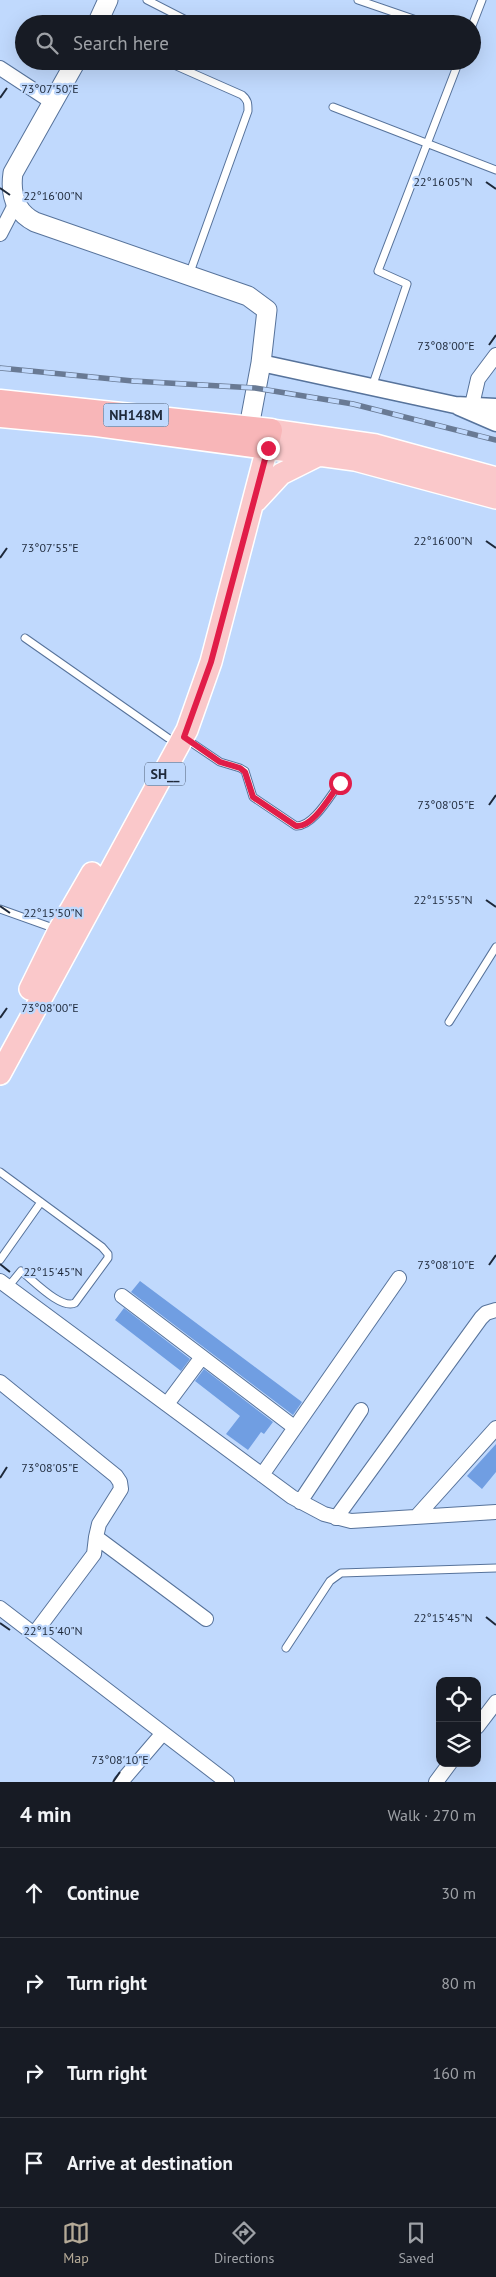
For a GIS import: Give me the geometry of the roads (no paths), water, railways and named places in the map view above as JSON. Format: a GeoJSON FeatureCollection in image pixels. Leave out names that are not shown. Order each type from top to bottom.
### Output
{"type":"FeatureCollection","features":[{"type":"Feature","properties":{"kind":"highway","name":"NH148M"},"geometry":{"type":"LineString","coordinates":[[0,401],[260,435]]}},
{"type":"Feature","properties":{"kind":"highway","name":"NH148M"},"geometry":{"type":"LineString","coordinates":[[0,416],[260,435]]}},
{"type":"Feature","properties":{"kind":"main road"},"geometry":{"type":"LineString","coordinates":[[101,15],[108,0]]}},
{"type":"Feature","properties":{"kind":"main road"},"geometry":{"type":"LineString","coordinates":[[71,70],[13,173],[6,182],[19,212],[35,222],[248,296],[267,310],[261,363],[260,435]]}},
{"type":"Feature","properties":{"kind":"main road"},"geometry":{"type":"LineString","coordinates":[[260,435],[320,455],[355,460],[496,498]]}},
{"type":"Feature","properties":{"kind":"main road"},"geometry":{"type":"LineString","coordinates":[[260,435],[376,445],[496,478]]}},
{"type":"Feature","properties":{"kind":"main road","name":"SH__"},"geometry":{"type":"LineString","coordinates":[[0,1050],[59,930],[211,662],[253,504],[260,435]]}},
{"type":"Feature","properties":{"kind":"main road","name":"SH__"},"geometry":{"type":"LineString","coordinates":[[0,1074],[186,704],[215,612],[260,435]]}},
{"type":"Feature","properties":{"kind":"main road"},"geometry":{"type":"LineString","coordinates":[[253,504],[281,474],[320,455]]}},
{"type":"Feature","properties":{"kind":"street"},"geometry":{"type":"LineString","coordinates":[[0,68],[52,102]]}},
{"type":"Feature","properties":{"kind":"street"},"geometry":{"type":"LineString","coordinates":[[0,234],[16,203]]}},
{"type":"Feature","properties":{"kind":"street"},"geometry":{"type":"LineString","coordinates":[[472,405],[478,379],[496,355]]}},
{"type":"Feature","properties":{"kind":"street"},"geometry":{"type":"LineString","coordinates":[[261,363],[455,405],[496,423]]}},
{"type":"Feature","properties":{"kind":"street"},"geometry":{"type":"LineString","coordinates":[[455,405],[496,407]]}},
{"type":"Feature","properties":{"kind":"street"},"geometry":{"type":"LineString","coordinates":[[262,1475],[399,1278]]}},
{"type":"Feature","properties":{"kind":"street"},"geometry":{"type":"LineString","coordinates":[[4,1284],[300,1502],[336,1518],[351,1520],[496,1512]]}},
{"type":"Feature","properties":{"kind":"street"},"geometry":{"type":"LineString","coordinates":[[122,1296],[294,1427]]}},
{"type":"Feature","properties":{"kind":"street"},"geometry":{"type":"LineString","coordinates":[[336,1518],[481,1318],[486,1313],[496,1310]]}},
{"type":"Feature","properties":{"kind":"street"},"geometry":{"type":"LineString","coordinates":[[167,1404],[202,1357]]}},
{"type":"Feature","properties":{"kind":"street"},"geometry":{"type":"LineString","coordinates":[[0,1382],[116,1476],[120,1482],[121,1489],[99,1524],[94,1554],[34,1634]]}},
{"type":"Feature","properties":{"kind":"street"},"geometry":{"type":"LineString","coordinates":[[300,1502],[361,1410]]}},
{"type":"Feature","properties":{"kind":"street"},"geometry":{"type":"LineString","coordinates":[[418,1516],[496,1428]]}},
{"type":"Feature","properties":{"kind":"street"},"geometry":{"type":"LineString","coordinates":[[96,1537],[206,1619]]}},
{"type":"Feature","properties":{"kind":"street"},"geometry":{"type":"LineString","coordinates":[[0,1608],[227,1782]]}},
{"type":"Feature","properties":{"kind":"street"},"geometry":{"type":"LineString","coordinates":[[481,1722],[496,1702]]}},
{"type":"Feature","properties":{"kind":"street"},"geometry":{"type":"LineString","coordinates":[[120,1782],[163,1733]]}},
{"type":"Feature","properties":{"kind":"street"},"geometry":{"type":"LineString","coordinates":[[436,1782],[447,1767]]}},
{"type":"Feature","properties":{"kind":"lane"},"geometry":{"type":"LineString","coordinates":[[147,0],[176,15]]}},
{"type":"Feature","properties":{"kind":"lane"},"geometry":{"type":"LineString","coordinates":[[358,0],[402,15]]}},
{"type":"Feature","properties":{"kind":"lane"},"geometry":{"type":"LineString","coordinates":[[476,15],[482,0]]}},
{"type":"Feature","properties":{"kind":"lane"},"geometry":{"type":"LineString","coordinates":[[185,70],[242,95],[247,99],[248,104],[248,111],[189,275]]}},
{"type":"Feature","properties":{"kind":"lane"},"geometry":{"type":"LineString","coordinates":[[372,387],[407,284],[378,271],[456,70]]}},
{"type":"Feature","properties":{"kind":"lane"},"geometry":{"type":"LineString","coordinates":[[333,107],[428,142],[496,170]]}},
{"type":"Feature","properties":{"kind":"lane"},"geometry":{"type":"LineString","coordinates":[[25,638],[146,723],[220,762],[240,768],[245,772],[253,797],[296,826],[302,826],[312,820],[340,783]]}},
{"type":"Feature","properties":{"kind":"lane"},"geometry":{"type":"LineString","coordinates":[[0,910],[59,930]]}},
{"type":"Feature","properties":{"kind":"lane"},"geometry":{"type":"LineString","coordinates":[[449,1022],[496,947]]}},
{"type":"Feature","properties":{"kind":"lane"},"geometry":{"type":"LineString","coordinates":[[0,1172],[102,1247],[108,1254],[108,1258],[75,1303],[71,1305],[61,1303],[21,1271],[4,1284]]}},
{"type":"Feature","properties":{"kind":"lane"},"geometry":{"type":"LineString","coordinates":[[1,1258],[41,1202]]}},
{"type":"Feature","properties":{"kind":"lane"},"geometry":{"type":"LineString","coordinates":[[286,1648],[330,1581],[341,1573],[496,1568]]}},
{"type":"Feature","properties":{"kind":"railway"},"geometry":{"type":"LineString","coordinates":[[0,368],[133,381],[255,388],[353,404],[496,440]]}}]}
